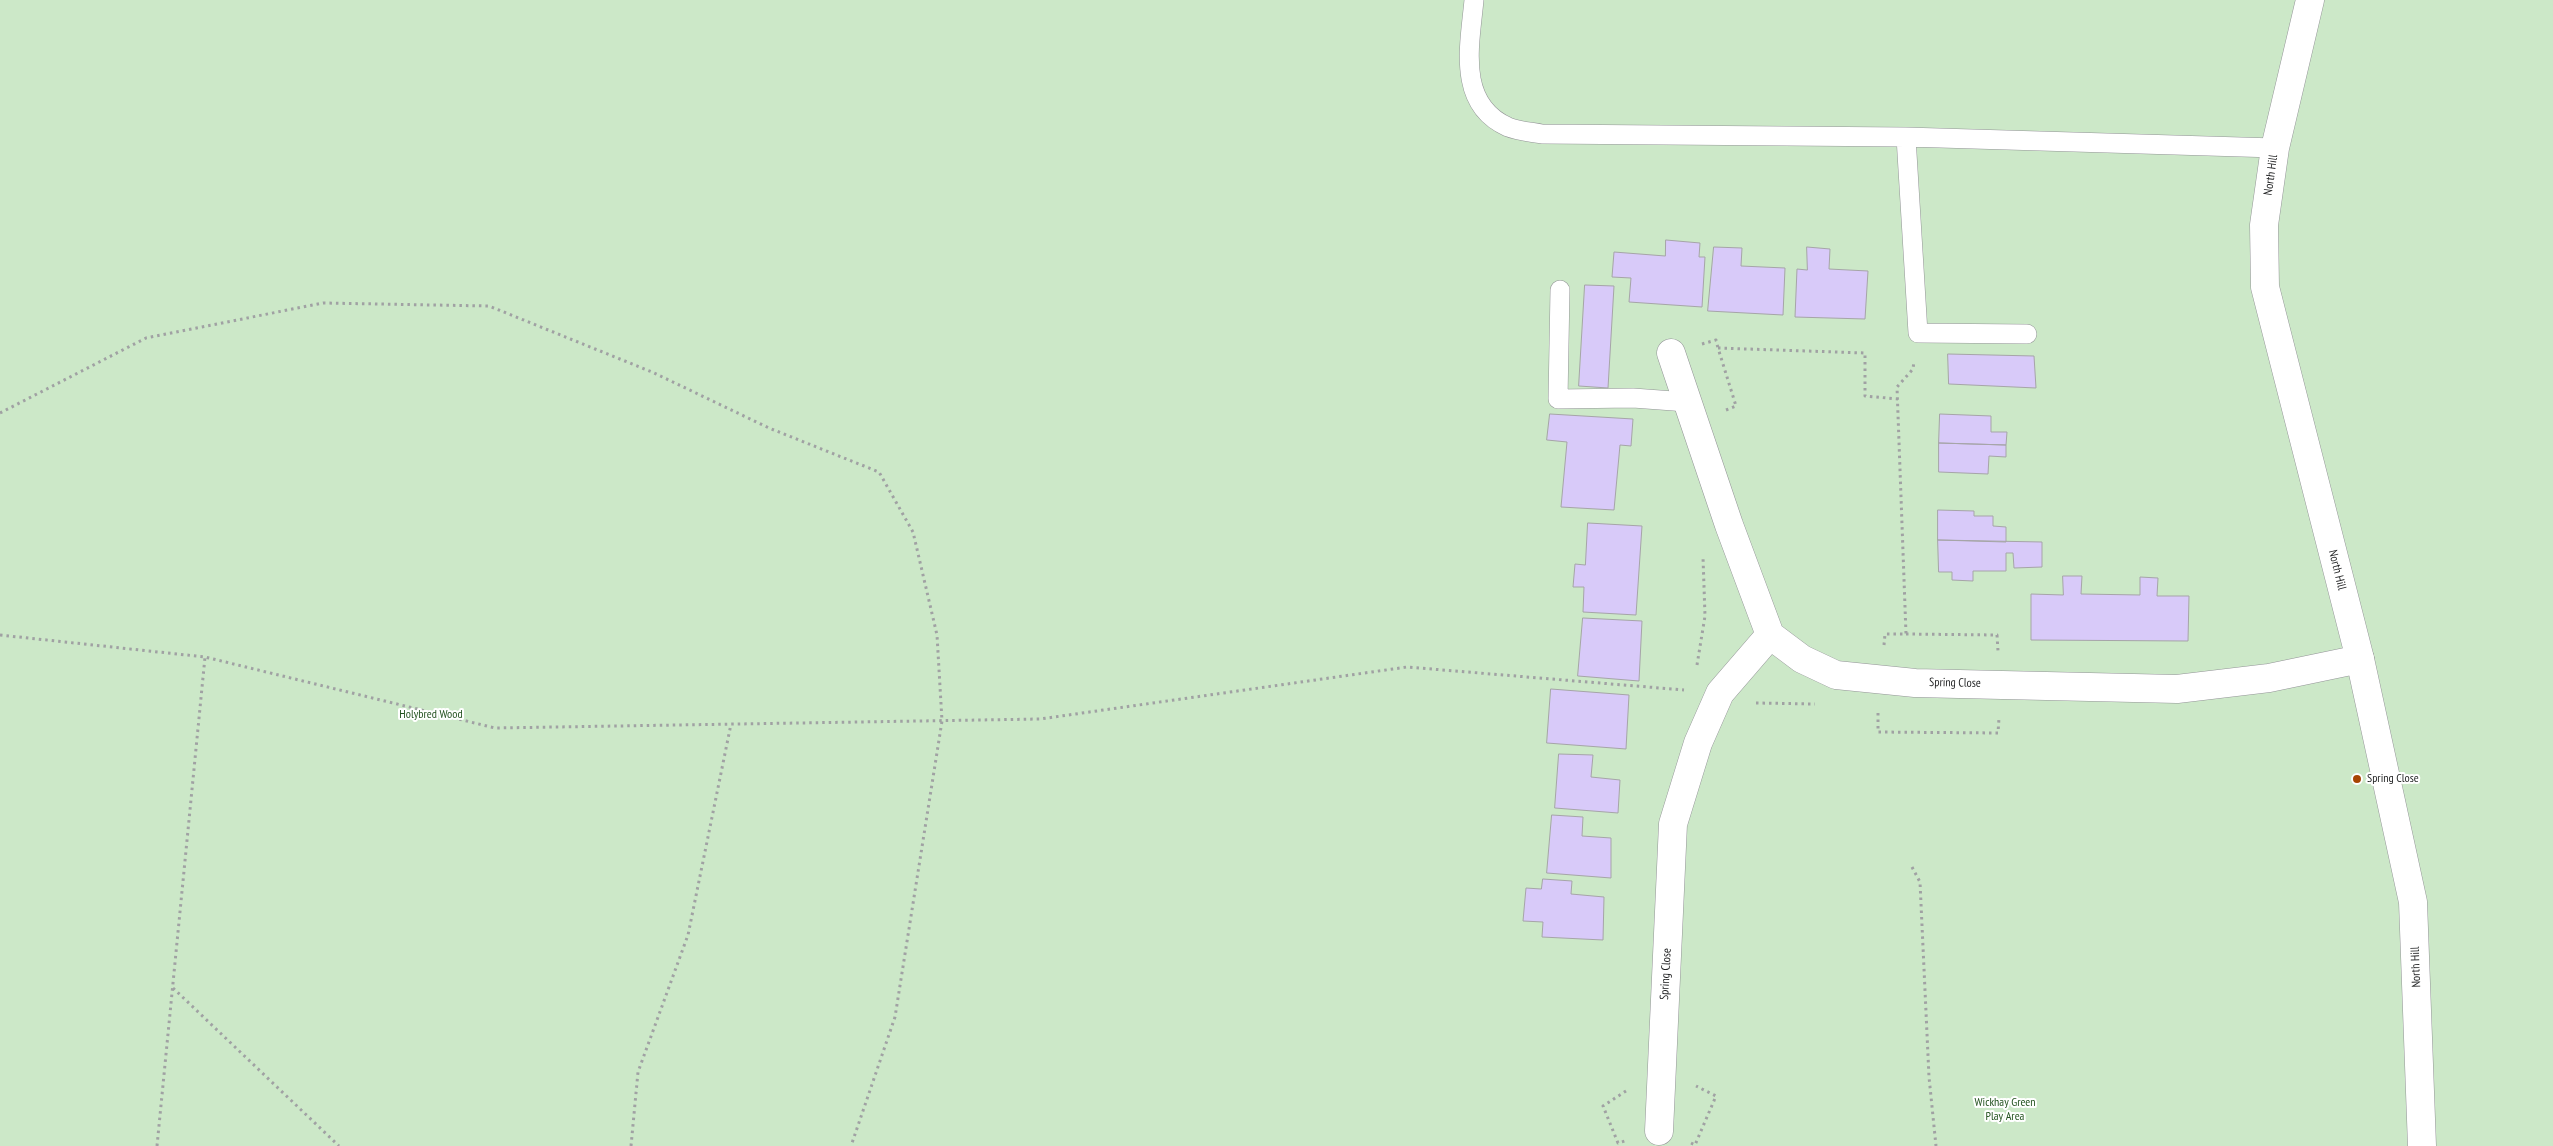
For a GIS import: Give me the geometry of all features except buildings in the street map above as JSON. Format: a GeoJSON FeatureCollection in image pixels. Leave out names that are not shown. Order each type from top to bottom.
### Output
{"type":"FeatureCollection","features":[{"type":"Feature","properties":{"kind":"street","name":"North Hill"},"geometry":{"type":"LineString","coordinates":[[2310,0],[2275,148],[2264,225],[2265,288],[2360,659],[2413,902],[2422,1146]]}},
{"type":"Feature","properties":{"kind":"street"},"geometry":{"type":"LineString","coordinates":[[1671,352],[1770,635]]}},
{"type":"Feature","properties":{"kind":"street","name":"Spring Close"},"geometry":{"type":"LineString","coordinates":[[1659,1130],[1673,824],[1698,743],[1720,693],[1770,635],[1802,659],[1836,675],[1915,682],[2177,689],[2269,678],[2360,659]]}},
{"type":"Feature","properties":{"kind":"lane"},"geometry":{"type":"LineString","coordinates":[[1474,0],[1468,65],[1475,95],[1485,110],[1508,127],[1542,134],[1906,136],[2275,148]]}},
{"type":"Feature","properties":{"kind":"lane"},"geometry":{"type":"LineString","coordinates":[[1906,136],[1918,333],[2027,334]]}},
{"type":"Feature","properties":{"kind":"lane"},"geometry":{"type":"LineString","coordinates":[[1560,290],[1558,399],[1633,398],[1687,402]]}},
{"type":"Feature","properties":{"kind":"path"},"geometry":{"type":"LineString","coordinates":[[0,413],[146,338],[323,303],[489,306],[652,372],[769,428],[879,472],[913,532],[937,635],[942,721],[894,1017],[851,1146]]}},
{"type":"Feature","properties":{"kind":"path"},"geometry":{"type":"LineString","coordinates":[[1906,634],[1897,387],[1913,369],[1918,333]]}},
{"type":"Feature","properties":{"kind":"path"},"geometry":{"type":"LineString","coordinates":[[1671,352],[1716,340],[1736,406],[1723,411]]}},
{"type":"Feature","properties":{"kind":"path"},"geometry":{"type":"LineString","coordinates":[[1718,348],[1865,354],[1865,396],[1898,398]]}},
{"type":"Feature","properties":{"kind":"path"},"geometry":{"type":"LineString","coordinates":[[1690,690],[1697,665],[1705,616],[1703,548]]}},
{"type":"Feature","properties":{"kind":"path"},"geometry":{"type":"LineString","coordinates":[[1883,651],[1885,634],[1997,636],[1999,658]]}},
{"type":"Feature","properties":{"kind":"path"},"geometry":{"type":"LineString","coordinates":[[0,635],[205,656],[495,728],[1040,719],[1407,667],[1720,693]]}},
{"type":"Feature","properties":{"kind":"path"},"geometry":{"type":"LineString","coordinates":[[158,1146],[205,656]]}},
{"type":"Feature","properties":{"kind":"path"},"geometry":{"type":"LineString","coordinates":[[1753,703],[1820,704]]}},
{"type":"Feature","properties":{"kind":"path"},"geometry":{"type":"LineString","coordinates":[[1878,705],[1878,732],[1998,733],[1999,714]]}},
{"type":"Feature","properties":{"kind":"path"},"geometry":{"type":"LineString","coordinates":[[631,1146],[638,1072],[688,935],[731,724]]}},
{"type":"Feature","properties":{"kind":"path"},"geometry":{"type":"LineString","coordinates":[[1912,867],[1920,882],[1929,1077],[1936,1146]]}},
{"type":"Feature","properties":{"kind":"path"},"geometry":{"type":"LineString","coordinates":[[173,988],[339,1146]]}},
{"type":"Feature","properties":{"kind":"path"},"geometry":{"type":"LineString","coordinates":[[1630,1088],[1603,1106],[1618,1143],[1659,1130],[1695,1145],[1716,1096],[1693,1085]]}},
{"type":"Feature","properties":{"kind":"green space"},"geometry":{"type":"Polygon","coordinates":[[[0,0],[2553,0],[2553,1146],[0,1146],[0,0]]]}},
{"type":"Feature","properties":{"kind":"place","name":"Spring Close"},"geometry":{"type":"Point","coordinates":[2357,779]}},
{"type":"Feature","properties":{"kind":"park label","name":"Holybred Wood"},"geometry":{"type":"Point","coordinates":[431,715]}},
{"type":"Feature","properties":{"kind":"park label","name":"Wickhay Green Play Area"},"geometry":{"type":"Point","coordinates":[2005,1110]}}]}
